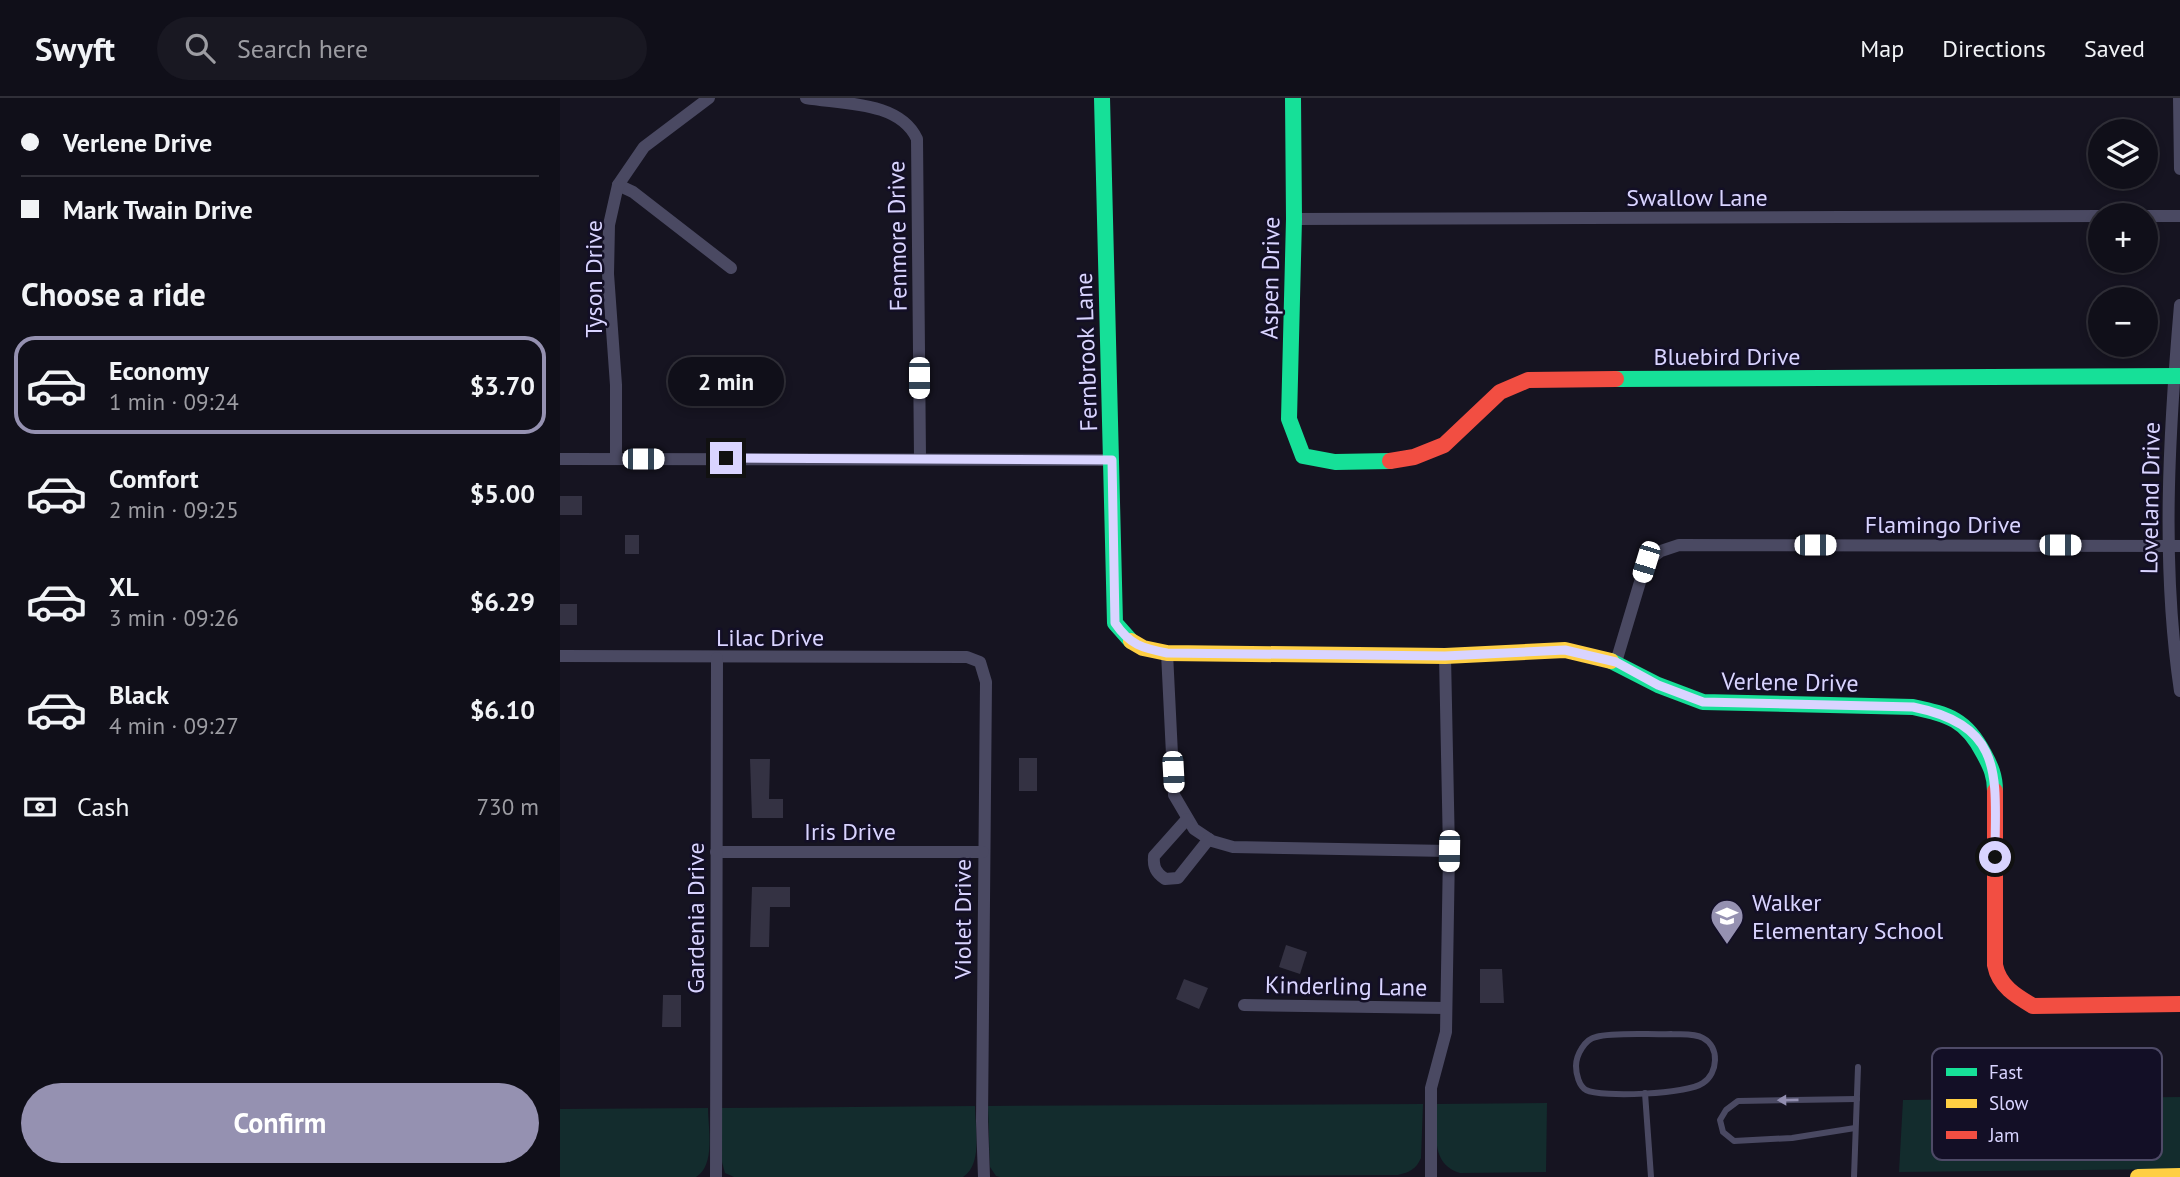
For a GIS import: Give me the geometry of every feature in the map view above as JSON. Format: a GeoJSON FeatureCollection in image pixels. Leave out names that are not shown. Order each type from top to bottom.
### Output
{"type":"FeatureCollection","features":[{"type":"Feature","properties":{"kind":"street","name":"Tyson Drive"},"geometry":{"type":"LineString","coordinates":[[616,459],[617,385],[608,274],[609,225],[618,185],[644,148],[709,98]]}},
{"type":"Feature","properties":{"kind":"street","name":"Fenmore Drive"},"geometry":{"type":"LineString","coordinates":[[806,98],[889,111],[911,126],[917,139],[920,457]]}},
{"type":"Feature","properties":{"kind":"street","name":"Fernbrook Lane"},"geometry":{"type":"LineString","coordinates":[[1102,98],[1115,623],[1125,639],[1137,647],[1167,653]]}},
{"type":"Feature","properties":{"kind":"street","name":"Aspen Drive"},"geometry":{"type":"LineString","coordinates":[[1293,98],[1294,219],[1289,419],[1303,456]]}},
{"type":"Feature","properties":{"kind":"street"},"geometry":{"type":"LineString","coordinates":[[2179,98],[2180,169]]}},
{"type":"Feature","properties":{"kind":"street"},"geometry":{"type":"LineString","coordinates":[[618,185],[633,192],[731,268]]}},
{"type":"Feature","properties":{"kind":"street","name":"Swallow Lane"},"geometry":{"type":"LineString","coordinates":[[1294,219],[2088,216]]}},
{"type":"Feature","properties":{"kind":"street"},"geometry":{"type":"LineString","coordinates":[[2158,216],[2180,216]]}},
{"type":"Feature","properties":{"kind":"street","name":"Loveland Drive"},"geometry":{"type":"LineString","coordinates":[[2180,305],[2171,608],[2180,691]]}},
{"type":"Feature","properties":{"kind":"street","name":"Bluebird Drive"},"geometry":{"type":"LineString","coordinates":[[1303,456],[1317,461],[1341,463],[1410,459],[1428,453],[1445,445],[1489,398],[1508,386],[1528,380],[2177,377]]}},
{"type":"Feature","properties":{"kind":"street"},"geometry":{"type":"LineString","coordinates":[[560,459],[920,457],[1112,460]]}},
{"type":"Feature","properties":{"kind":"street","name":"Flamingo Drive"},"geometry":{"type":"LineString","coordinates":[[1616,662],[1646,562],[1661,551],[1679,545],[2174,546]]}},
{"type":"Feature","properties":{"kind":"street","name":"Verlene Drive"},"geometry":{"type":"LineString","coordinates":[[1167,653],[1445,656],[1565,650],[1616,662],[1658,685],[1703,702],[1913,707],[1940,713],[1959,722],[1974,734],[1995,775],[1995,965],[1997,975],[2012,994],[2034,1006],[2180,1004]]}},
{"type":"Feature","properties":{"kind":"street"},"geometry":{"type":"LineString","coordinates":[[1167,653],[1174,795],[1194,829],[1209,839],[1233,847],[1449,851]]}},
{"type":"Feature","properties":{"kind":"street","name":"Lilac Drive"},"geometry":{"type":"LineString","coordinates":[[560,656],[967,657],[980,662]]}},
{"type":"Feature","properties":{"kind":"street"},"geometry":{"type":"LineString","coordinates":[[1431,1177],[1431,1088],[1446,1032],[1449,851],[1445,656]]}},
{"type":"Feature","properties":{"kind":"street","name":"Gardenia Drive"},"geometry":{"type":"LineString","coordinates":[[716,1177],[718,658]]}},
{"type":"Feature","properties":{"kind":"street","name":"Violet Drive"},"geometry":{"type":"LineString","coordinates":[[980,662],[986,682],[983,852],[984,1177]]}},
{"type":"Feature","properties":{"kind":"street"},"geometry":{"type":"LineString","coordinates":[[1187,819],[1154,856],[1155,869],[1159,874],[1165,879],[1178,878],[1209,839]]}},
{"type":"Feature","properties":{"kind":"street","name":"Iris Drive"},"geometry":{"type":"LineString","coordinates":[[716,852],[983,852]]}},
{"type":"Feature","properties":{"kind":"street","name":"Kinderling Lane"},"geometry":{"type":"LineString","coordinates":[[1244,1005],[1446,1008]]}},
{"type":"Feature","properties":{"kind":"street"},"geometry":{"type":"LineString","coordinates":[[2138,1177],[2180,1176]]}},
{"type":"Feature","properties":{"kind":"lane"},"geometry":{"type":"LineString","coordinates":[[1671,1034],[1703,1038],[1710,1045],[1715,1054],[1715,1064],[1711,1075],[1703,1083],[1687,1090],[1646,1093],[1596,1092],[1583,1087],[1576,1066],[1583,1047],[1595,1037],[1671,1034]]}},
{"type":"Feature","properties":{"kind":"lane"},"geometry":{"type":"LineString","coordinates":[[1854,1177],[1858,1067]]}},
{"type":"Feature","properties":{"kind":"lane"},"geometry":{"type":"LineString","coordinates":[[1646,1093],[1651,1177]]}},
{"type":"Feature","properties":{"kind":"lane"},"geometry":{"type":"LineString","coordinates":[[1855,1128],[1792,1138],[1734,1141],[1723,1132],[1720,1120],[1726,1110],[1738,1101],[1857,1099]]}},
{"type":"Feature","properties":{"kind":"green space"},"geometry":{"type":"Polygon","coordinates":[[[2162,1097],[2180,1097],[2180,1169],[1899,1172],[1903,1100],[1932,1100],[1932,1160],[2162,1160],[2162,1097]]]}},
{"type":"Feature","properties":{"kind":"green space"},"geometry":{"type":"Polygon","coordinates":[[[1547,1103],[1546,1172],[1460,1173],[1443,1162],[1437,1145],[1437,1104],[1547,1103]]]}},
{"type":"Feature","properties":{"kind":"green space"},"geometry":{"type":"Polygon","coordinates":[[[1423,1104],[1421,1158],[1412,1170],[1398,1175],[1000,1177],[996,1176],[990,1167],[988,1106],[1423,1104]]]}},
{"type":"Feature","properties":{"kind":"green space"},"geometry":{"type":"Polygon","coordinates":[[[975,1106],[976,1155],[969,1171],[963,1177],[734,1177],[725,1173],[722,1162],[722,1108],[975,1106]]]}},
{"type":"Feature","properties":{"kind":"green space"},"geometry":{"type":"Polygon","coordinates":[[[708,1108],[709,1155],[702,1171],[696,1177],[560,1177],[560,1109],[708,1108]]]}},
{"type":"Feature","properties":{"kind":"building"},"geometry":{"type":"Polygon","coordinates":[[[560,496],[582,496],[582,515],[560,515],[560,496]]]}},
{"type":"Feature","properties":{"kind":"building"},"geometry":{"type":"Polygon","coordinates":[[[625,535],[639,535],[639,554],[625,554],[625,535]]]}},
{"type":"Feature","properties":{"kind":"building"},"geometry":{"type":"Polygon","coordinates":[[[560,604],[577,604],[577,625],[560,625],[560,604]]]}},
{"type":"Feature","properties":{"kind":"building"},"geometry":{"type":"Polygon","coordinates":[[[1019,758],[1037,758],[1037,791],[1019,791],[1019,758]]]}},
{"type":"Feature","properties":{"kind":"building"},"geometry":{"type":"Polygon","coordinates":[[[750,759],[770,759],[769,799],[783,799],[783,818],[752,818],[750,759]]]}},
{"type":"Feature","properties":{"kind":"building"},"geometry":{"type":"Polygon","coordinates":[[[752,887],[790,887],[790,907],[770,907],[769,947],[750,947],[752,887]]]}},
{"type":"Feature","properties":{"kind":"building"},"geometry":{"type":"Polygon","coordinates":[[[1286,945],[1307,952],[1300,974],[1279,967],[1286,945]]]}},
{"type":"Feature","properties":{"kind":"building"},"geometry":{"type":"Polygon","coordinates":[[[1480,969],[1502,969],[1504,1003],[1480,1003],[1480,969]]]}},
{"type":"Feature","properties":{"kind":"building"},"geometry":{"type":"Polygon","coordinates":[[[1184,979],[1208,988],[1199,1009],[1176,999],[1184,979]]]}},
{"type":"Feature","properties":{"kind":"building"},"geometry":{"type":"Polygon","coordinates":[[[663,995],[681,995],[681,1027],[662,1027],[663,995]]]}},
{"type":"Feature","properties":{"kind":"traffic: fast"},"geometry":{"type":"LineString","coordinates":[[1102,98],[1115,623],[1131,641]]}},
{"type":"Feature","properties":{"kind":"traffic: fast"},"geometry":{"type":"LineString","coordinates":[[1293,98],[1294,219],[1289,419],[1303,456],[1335,462],[1390,461]]}},
{"type":"Feature","properties":{"kind":"traffic: fast"},"geometry":{"type":"LineString","coordinates":[[1616,379],[2180,376]]}},
{"type":"Feature","properties":{"kind":"traffic: fast"},"geometry":{"type":"LineString","coordinates":[[1611,661],[1658,685],[1703,702],[1913,707],[1947,716],[1963,726],[1977,742],[1991,767],[1995,791]]}},
{"type":"Feature","properties":{"kind":"traffic: slow"},"geometry":{"type":"LineString","coordinates":[[1131,641],[1143,648],[1167,653],[1445,656],[1565,650],[1611,661]]}},
{"type":"Feature","properties":{"kind":"traffic: slow"},"geometry":{"type":"LineString","coordinates":[[2138,1177],[2180,1176]]}},
{"type":"Feature","properties":{"kind":"traffic: jam"},"geometry":{"type":"LineString","coordinates":[[1390,461],[1414,457],[1444,445],[1500,392],[1528,380],[1616,379]]}},
{"type":"Feature","properties":{"kind":"traffic: jam"},"geometry":{"type":"LineString","coordinates":[[1995,791],[1995,965],[2004,985],[2033,1006],[2180,1004]]}},
{"type":"Feature","properties":{"kind":"place","name":"Walker Elementary School"},"geometry":{"type":"Point","coordinates":[1727,946]}},
{"type":"Feature","properties":{"kind":"route"},"geometry":{"type":"LineString","coordinates":[[726,458],[1112,460],[1115,623],[1125,639],[1137,647],[1167,653],[1445,656],[1565,650],[1616,662],[1658,685],[1703,702],[1913,707],[1940,713],[1959,722],[1974,734],[1995,775],[1995,857]]}}]}
